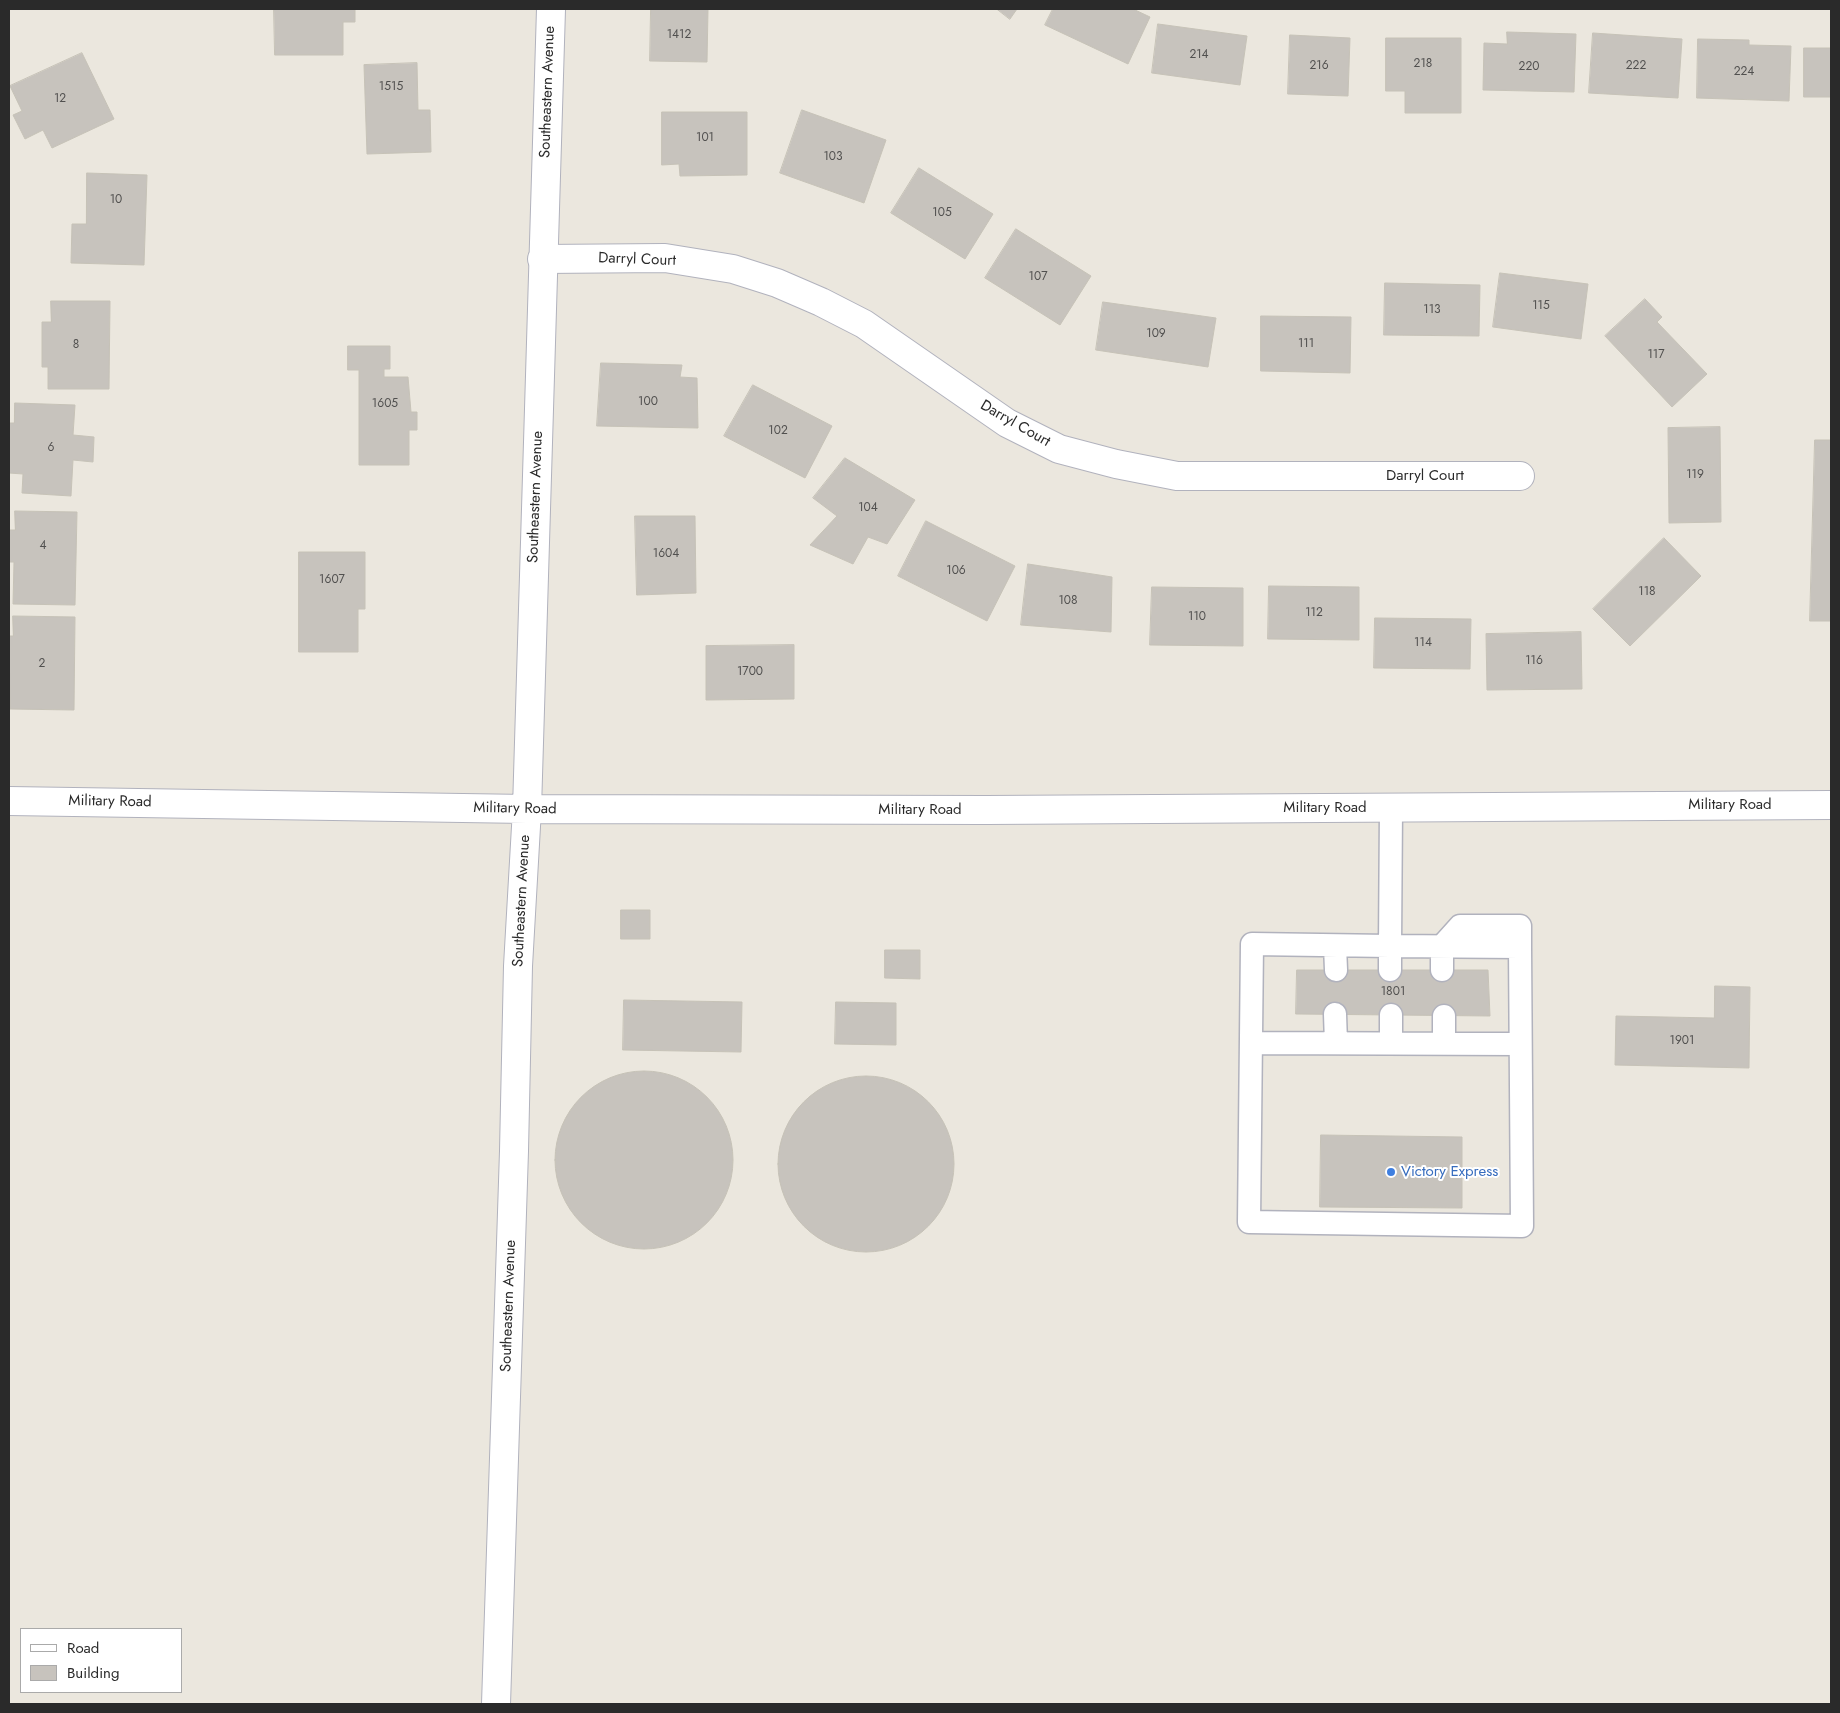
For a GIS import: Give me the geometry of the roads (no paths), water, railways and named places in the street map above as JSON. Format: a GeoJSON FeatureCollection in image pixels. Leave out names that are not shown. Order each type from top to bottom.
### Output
{"type":"FeatureCollection","features":[{"type":"Feature","properties":{"kind":"street","name":"Southeastern Avenue"},"geometry":{"type":"LineString","coordinates":[[496,1704],[514,1151],[518,966],[527,809],[551,9]]}},
{"type":"Feature","properties":{"kind":"street","name":"Darryl Court"},"geometry":{"type":"LineString","coordinates":[[542,259],[665,258],[733,269],[777,283],[821,302],[864,324],[1007,423],[1059,449],[1116,464],[1177,476],[1520,476]]}},
{"type":"Feature","properties":{"kind":"street","name":"Military Road"},"geometry":{"type":"LineString","coordinates":[[9,801],[527,809],[996,810],[1831,805]]}},
{"type":"Feature","properties":{"kind":"lane"},"geometry":{"type":"LineString","coordinates":[[1390,970],[1391,808]]}},
{"type":"Feature","properties":{"kind":"lane"},"geometry":{"type":"LineString","coordinates":[[1252,944],[1390,946],[1520,947],[1522,1226],[1250,1222],[1252,944]]}},
{"type":"Feature","properties":{"kind":"lane"},"geometry":{"type":"LineString","coordinates":[[1335,946],[1336,970]]}},
{"type":"Feature","properties":{"kind":"lane"},"geometry":{"type":"LineString","coordinates":[[1442,946],[1442,970]]}},
{"type":"Feature","properties":{"kind":"lane"},"geometry":{"type":"LineString","coordinates":[[1335,1014],[1336,1043]]}},
{"type":"Feature","properties":{"kind":"lane"},"geometry":{"type":"LineString","coordinates":[[1391,1015],[1391,1043]]}},
{"type":"Feature","properties":{"kind":"lane"},"geometry":{"type":"LineString","coordinates":[[1444,1016],[1444,1043]]}},
{"type":"Feature","properties":{"kind":"lane"},"geometry":{"type":"LineString","coordinates":[[1250,1043],[1520,1044]]}},
{"type":"Feature","properties":{"kind":"place","name":"Victory Express"},"geometry":{"type":"Point","coordinates":[1391,1172]}}]}
